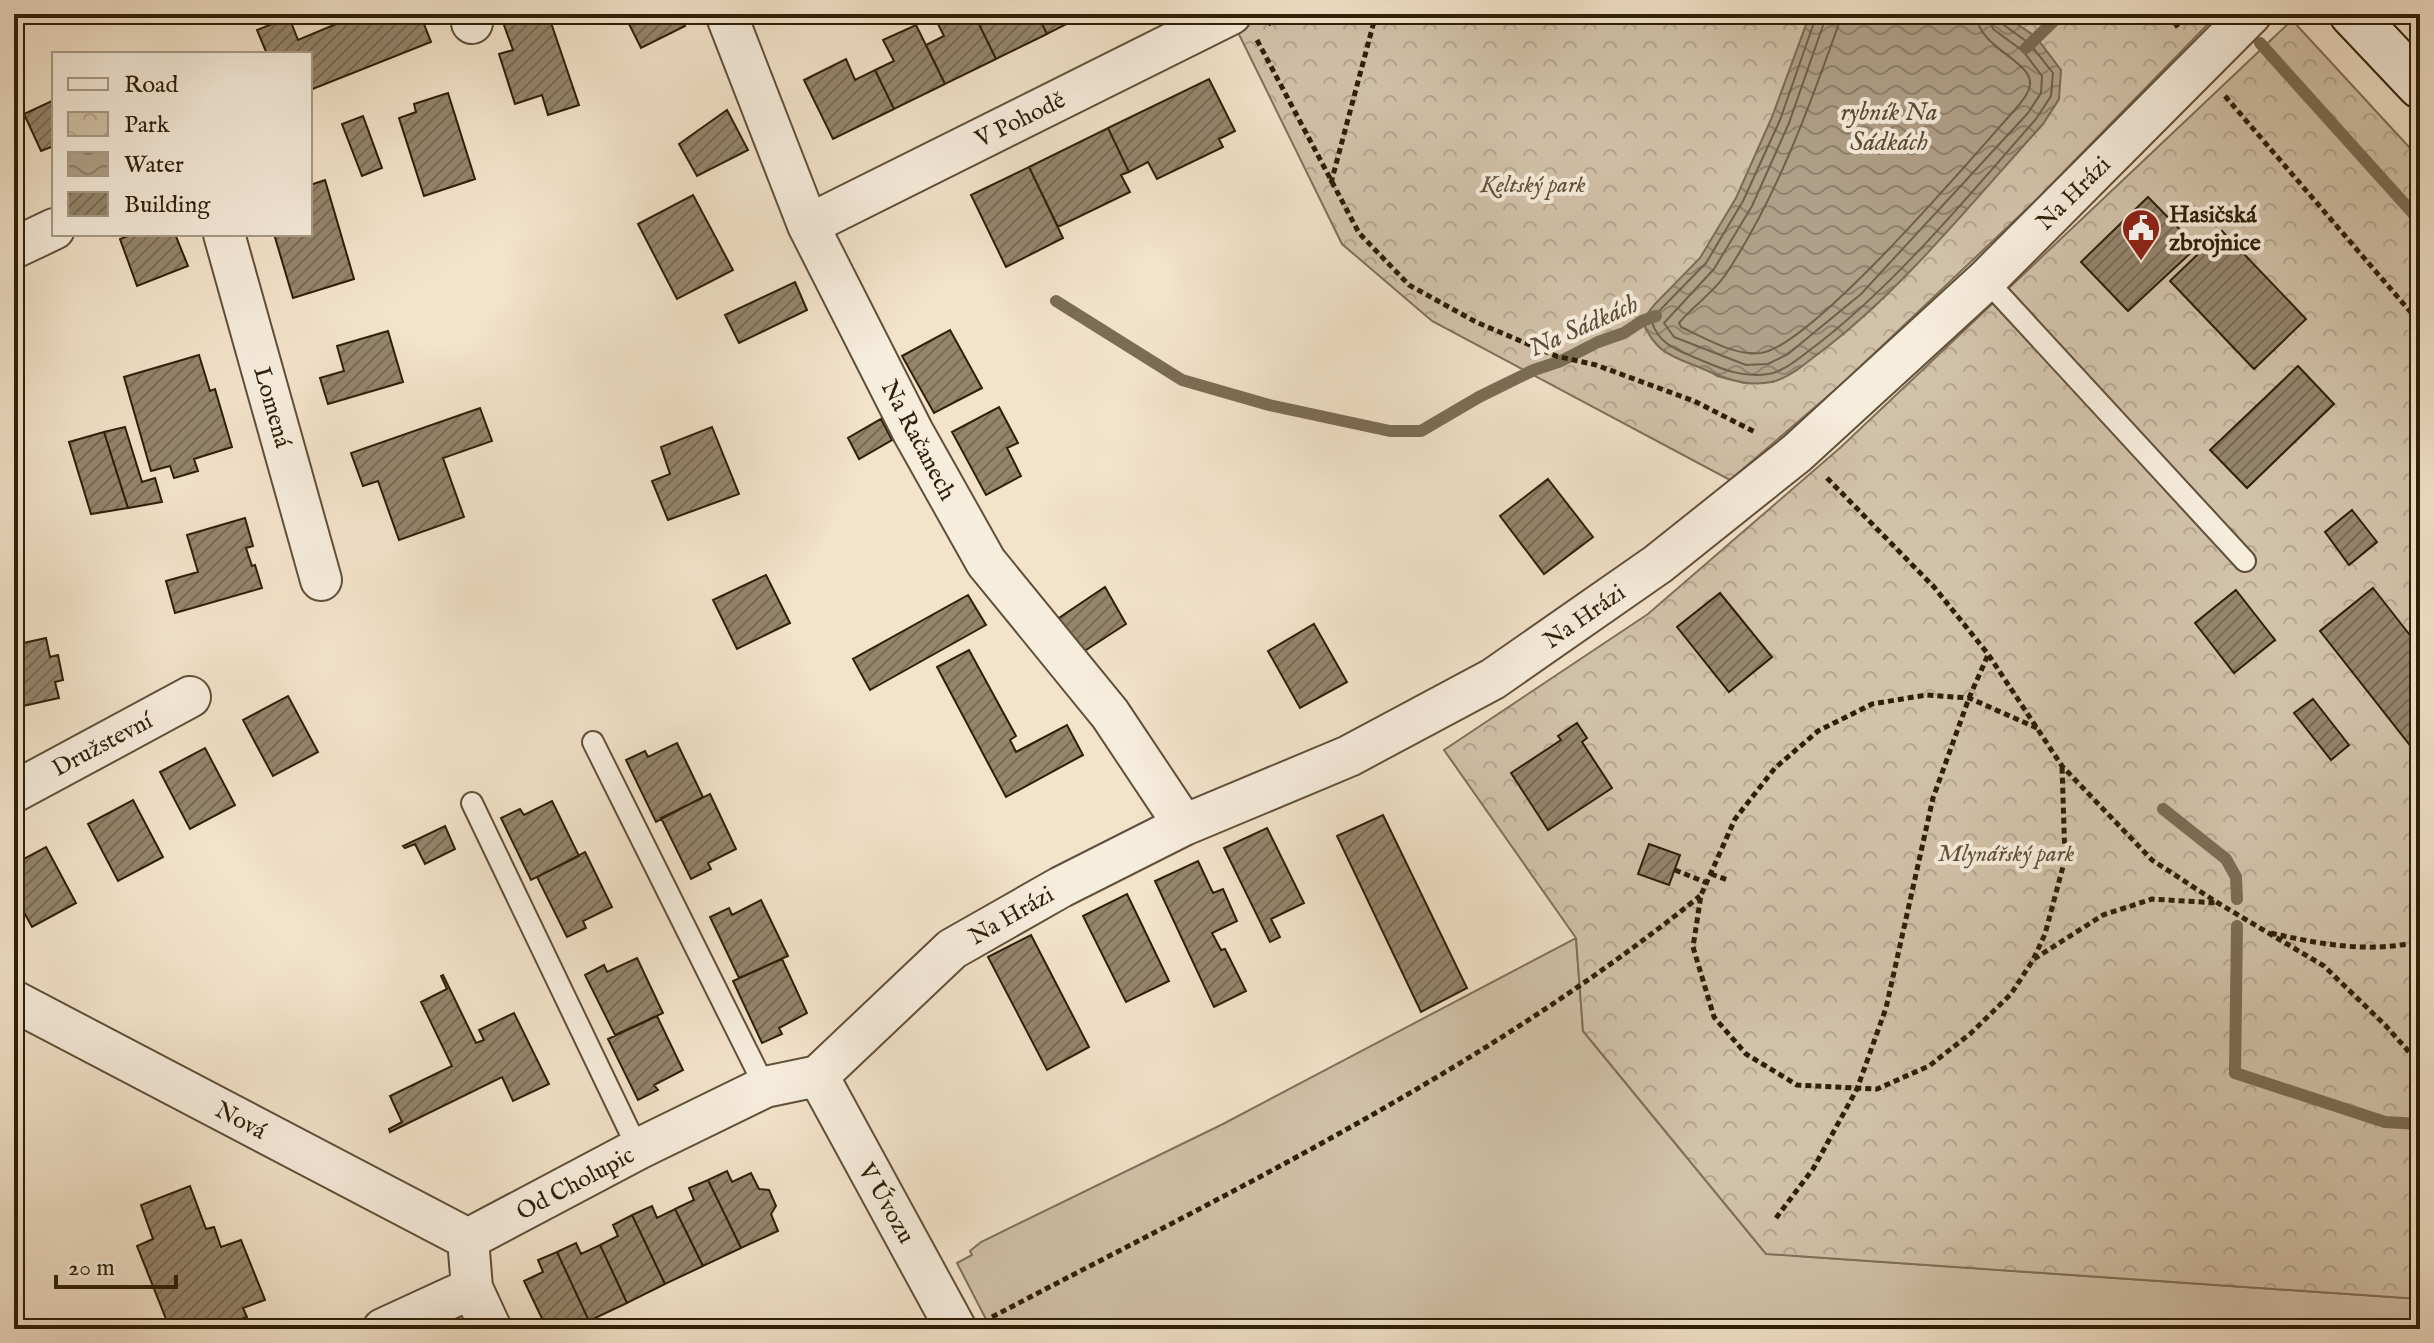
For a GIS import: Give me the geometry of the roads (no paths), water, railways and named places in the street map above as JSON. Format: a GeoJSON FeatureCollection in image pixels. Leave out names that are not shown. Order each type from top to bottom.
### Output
{"type":"FeatureCollection","features":[{"type":"Feature","properties":{"kind":"main road"},"geometry":{"type":"LineString","coordinates":[[2352,14],[2420,86]]}},
{"type":"Feature","properties":{"kind":"street","name":"Na Račanech"},"geometry":{"type":"LineString","coordinates":[[726,14],[808,225],[913,432],[986,562],[1110,714],[1184,825]]}},
{"type":"Feature","properties":{"kind":"street","name":"Na Hrázi"},"geometry":{"type":"LineString","coordinates":[[818,1076],[952,949],[1061,887],[1184,825],[1349,756],[1493,679],[1658,564],[1797,453],[1986,280],[2251,14]]}},
{"type":"Feature","properties":{"kind":"street","name":"V Pohodě"},"geometry":{"type":"LineString","coordinates":[[808,225],[1242,23]]}},
{"type":"Feature","properties":{"kind":"street"},"geometry":{"type":"LineString","coordinates":[[14,248],[52,230]]}},
{"type":"Feature","properties":{"kind":"street","name":"Lomená"},"geometry":{"type":"LineString","coordinates":[[225,236],[321,580]]}},
{"type":"Feature","properties":{"kind":"street","name":"Družstevní"},"geometry":{"type":"LineString","coordinates":[[14,792],[190,697]]}},
{"type":"Feature","properties":{"kind":"street","name":"Nová"},"geometry":{"type":"LineString","coordinates":[[14,1001],[468,1239]]}},
{"type":"Feature","properties":{"kind":"street","name":"Od Cholupic"},"geometry":{"type":"LineString","coordinates":[[468,1239],[638,1149],[765,1087],[818,1076]]}},
{"type":"Feature","properties":{"kind":"street","name":"V Úvozu"},"geometry":{"type":"LineString","coordinates":[[818,1076],[969,1325]]}},
{"type":"Feature","properties":{"kind":"street"},"geometry":{"type":"LineString","coordinates":[[468,1239],[472,1288],[491,1329]]}},
{"type":"Feature","properties":{"kind":"street"},"geometry":{"type":"LineString","coordinates":[[383,1329],[472,1288]]}},
{"type":"Feature","properties":{"kind":"lane"},"geometry":{"type":"LineString","coordinates":[[1986,280],[2245,561]]}},
{"type":"Feature","properties":{"kind":"lane"},"geometry":{"type":"LineString","coordinates":[[593,742],[765,1087]]}},
{"type":"Feature","properties":{"kind":"lane"},"geometry":{"type":"LineString","coordinates":[[472,803],[638,1149]]}},
{"type":"Feature","properties":{"kind":"water","name":"rybník Na Sádkách"},"geometry":{"type":"Polygon","coordinates":[[[1810,14],[2002,14],[2036,37],[2061,70],[2059,99],[2043,124],[1935,245],[1849,329],[1784,378],[1762,383],[1735,381],[1666,352],[1653,340],[1642,321],[1700,258],[1736,198],[1772,117],[1810,14]]]}},
{"type":"Feature","properties":{"kind":"waterway","name":"Na Sádkách"},"geometry":{"type":"LineString","coordinates":[[2026,48],[2061,14]]}},
{"type":"Feature","properties":{"kind":"waterway"},"geometry":{"type":"LineString","coordinates":[[2260,43],[2420,221]]}},
{"type":"Feature","properties":{"kind":"waterway","name":"Na Sádkách"},"geometry":{"type":"LineString","coordinates":[[1056,301],[1182,380],[1269,405],[1390,431],[1421,431],[1534,370],[1561,361],[1656,316]]}},
{"type":"Feature","properties":{"kind":"waterway"},"geometry":{"type":"LineString","coordinates":[[2163,809],[2226,859],[2236,877],[2237,899]]}},
{"type":"Feature","properties":{"kind":"waterway"},"geometry":{"type":"LineString","coordinates":[[2237,926],[2235,1073],[2385,1122],[2420,1124]]}},
{"type":"Feature","properties":{"kind":"place","name":"Hasičská zbrojnice"},"geometry":{"type":"Point","coordinates":[2141,262]}},
{"type":"Feature","properties":{"kind":"park label","name":"Keltský park"},"geometry":{"type":"Point","coordinates":[1533,184]}},
{"type":"Feature","properties":{"kind":"park label","name":"Mlynářský park"},"geometry":{"type":"Point","coordinates":[2006,853]}}]}
